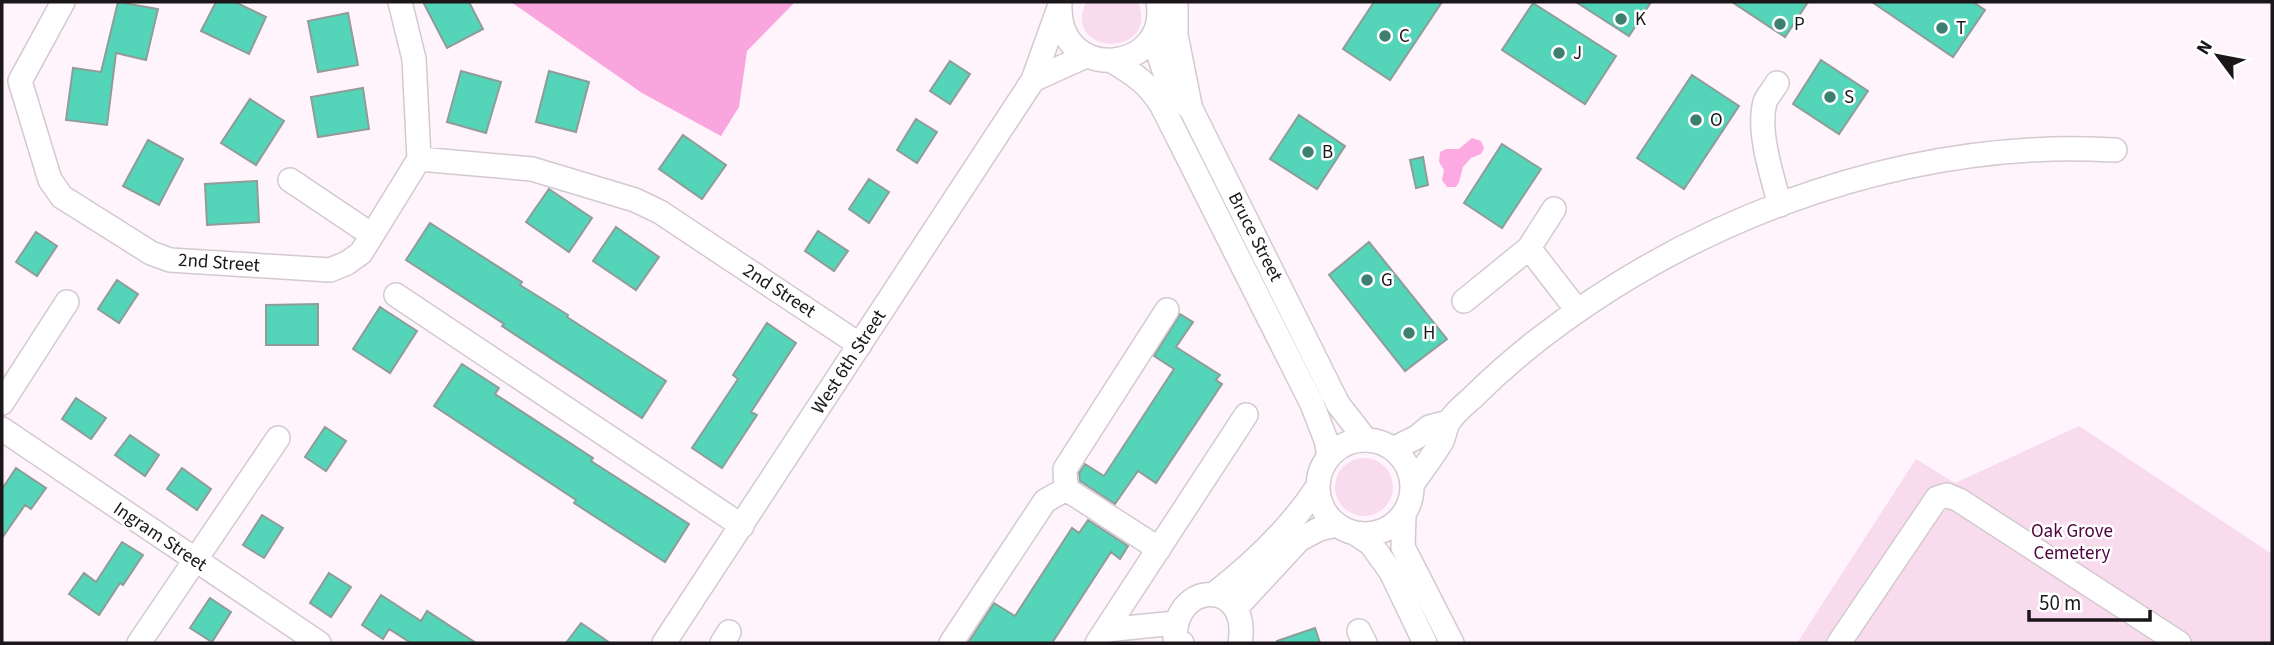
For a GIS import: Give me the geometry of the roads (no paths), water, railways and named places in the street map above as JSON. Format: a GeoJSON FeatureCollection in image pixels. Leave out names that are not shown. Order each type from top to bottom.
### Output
{"type":"FeatureCollection","features":[{"type":"Feature","properties":{"kind":"street","name":"2nd Street"},"geometry":{"type":"LineString","coordinates":[[63,2],[11,79],[50,180],[62,197],[151,253],[170,260],[330,270],[361,253],[419,159],[532,169],[635,200],[660,212],[860,345]]}},
{"type":"Feature","properties":{"kind":"street"},"geometry":{"type":"LineString","coordinates":[[400,2],[414,59],[419,159]]}},
{"type":"Feature","properties":{"kind":"street"},"geometry":{"type":"LineString","coordinates":[[1060,3],[1060,20],[1065,34],[1074,47],[1086,55]]}},
{"type":"Feature","properties":{"kind":"street","name":"West 6th Street"},"geometry":{"type":"LineString","coordinates":[[664,643],[1034,80],[1060,3]]}},
{"type":"Feature","properties":{"kind":"street"},"geometry":{"type":"LineString","coordinates":[[1163,4],[1176,34],[1192,111]]}},
{"type":"Feature","properties":{"kind":"street","name":"Bruce Street"},"geometry":{"type":"LineString","coordinates":[[1163,4],[1155,32],[1161,70],[1174,91],[1192,111],[1338,404],[1366,440]]}},
{"type":"Feature","properties":{"kind":"street"},"geometry":{"type":"LineString","coordinates":[[1112,61],[1138,52],[1155,32]]}},
{"type":"Feature","properties":{"kind":"street"},"geometry":{"type":"LineString","coordinates":[[1034,80],[1086,55]]}},
{"type":"Feature","properties":{"kind":"street","name":"Bruce Street"},"geometry":{"type":"LineString","coordinates":[[1086,55],[1112,61],[1144,81],[1153,91],[1312,404],[1326,440],[1329,456]]}},
{"type":"Feature","properties":{"kind":"street"},"geometry":{"type":"LineString","coordinates":[[1777,83],[1765,101],[1764,125],[1766,154],[1780,205]]}},
{"type":"Feature","properties":{"kind":"street"},"geometry":{"type":"LineString","coordinates":[[1412,485],[1443,439],[1448,422],[1504,366],[1577,310],[1678,249],[1738,221],[1815,192],[1921,164],[2040,149],[2115,149]]}},
{"type":"Feature","properties":{"kind":"street"},"geometry":{"type":"LineString","coordinates":[[290,180],[372,235]]}},
{"type":"Feature","properties":{"kind":"street"},"geometry":{"type":"LineString","coordinates":[[1464,300],[1529,248],[1554,209]]}},
{"type":"Feature","properties":{"kind":"street"},"geometry":{"type":"LineString","coordinates":[[1529,248],[1577,310]]}},
{"type":"Feature","properties":{"kind":"street"},"geometry":{"type":"LineString","coordinates":[[396,295],[742,526]]}},
{"type":"Feature","properties":{"kind":"street"},"geometry":{"type":"LineString","coordinates":[[2,403],[67,302]]}},
{"type":"Feature","properties":{"kind":"street"},"geometry":{"type":"LineString","coordinates":[[1066,489],[1065,469],[1167,310]]}},
{"type":"Feature","properties":{"kind":"street"},"geometry":{"type":"LineString","coordinates":[[1102,637],[1246,415]]}},
{"type":"Feature","properties":{"kind":"street"},"geometry":{"type":"LineString","coordinates":[[1393,449],[1417,437],[1429,427],[1448,422]]}},
{"type":"Feature","properties":{"kind":"street","name":"Ingram Street"},"geometry":{"type":"LineString","coordinates":[[2,429],[319,643]]}},
{"type":"Feature","properties":{"kind":"street"},"geometry":{"type":"LineString","coordinates":[[139,643],[278,438]]}},
{"type":"Feature","properties":{"kind":"street"},"geometry":{"type":"LineString","coordinates":[[1425,643],[1391,572],[1371,544],[1346,529],[1322,508],[1319,476],[1329,456],[1346,444],[1376,441],[1393,449],[1407,465],[1412,495],[1404,514],[1403,547],[1452,643]]}},
{"type":"Feature","properties":{"kind":"street"},"geometry":{"type":"LineString","coordinates":[[1214,594],[1241,573],[1287,528],[1318,486]]}},
{"type":"Feature","properties":{"kind":"street"},"geometry":{"type":"LineString","coordinates":[[1066,489],[1159,548]]}},
{"type":"Feature","properties":{"kind":"street"},"geometry":{"type":"LineString","coordinates":[[951,643],[1045,500],[1066,489]]}},
{"type":"Feature","properties":{"kind":"street"},"geometry":{"type":"LineString","coordinates":[[1839,643],[1937,498],[1947,495],[1959,500],[2179,643]]}},
{"type":"Feature","properties":{"kind":"street"},"geometry":{"type":"LineString","coordinates":[[1236,608],[1299,540],[1320,530],[1346,529],[1378,533],[1404,514]]}},
{"type":"Feature","properties":{"kind":"street"},"geometry":{"type":"LineString","coordinates":[[1102,637],[1178,633],[1184,607],[1198,596],[1214,594],[1227,599],[1236,608],[1240,618],[1240,643]]}},
{"type":"Feature","properties":{"kind":"place","name":"K"},"geometry":{"type":"Point","coordinates":[1621,19]}},
{"type":"Feature","properties":{"kind":"place","name":"P"},"geometry":{"type":"Point","coordinates":[1780,24]}},
{"type":"Feature","properties":{"kind":"place","name":"T"},"geometry":{"type":"Point","coordinates":[1942,28]}},
{"type":"Feature","properties":{"kind":"place","name":"C"},"geometry":{"type":"Point","coordinates":[1385,36]}},
{"type":"Feature","properties":{"kind":"place","name":"J"},"geometry":{"type":"Point","coordinates":[1559,53]}},
{"type":"Feature","properties":{"kind":"place","name":"S"},"geometry":{"type":"Point","coordinates":[1830,97]}},
{"type":"Feature","properties":{"kind":"place","name":"O"},"geometry":{"type":"Point","coordinates":[1696,120]}},
{"type":"Feature","properties":{"kind":"place","name":"B"},"geometry":{"type":"Point","coordinates":[1308,152]}},
{"type":"Feature","properties":{"kind":"place","name":"G"},"geometry":{"type":"Point","coordinates":[1367,280]}},
{"type":"Feature","properties":{"kind":"place","name":"H"},"geometry":{"type":"Point","coordinates":[1409,333]}},
{"type":"Feature","properties":{"kind":"park label","name":"Oak Grove Cemetery"},"geometry":{"type":"Point","coordinates":[2072,542]}}]}
